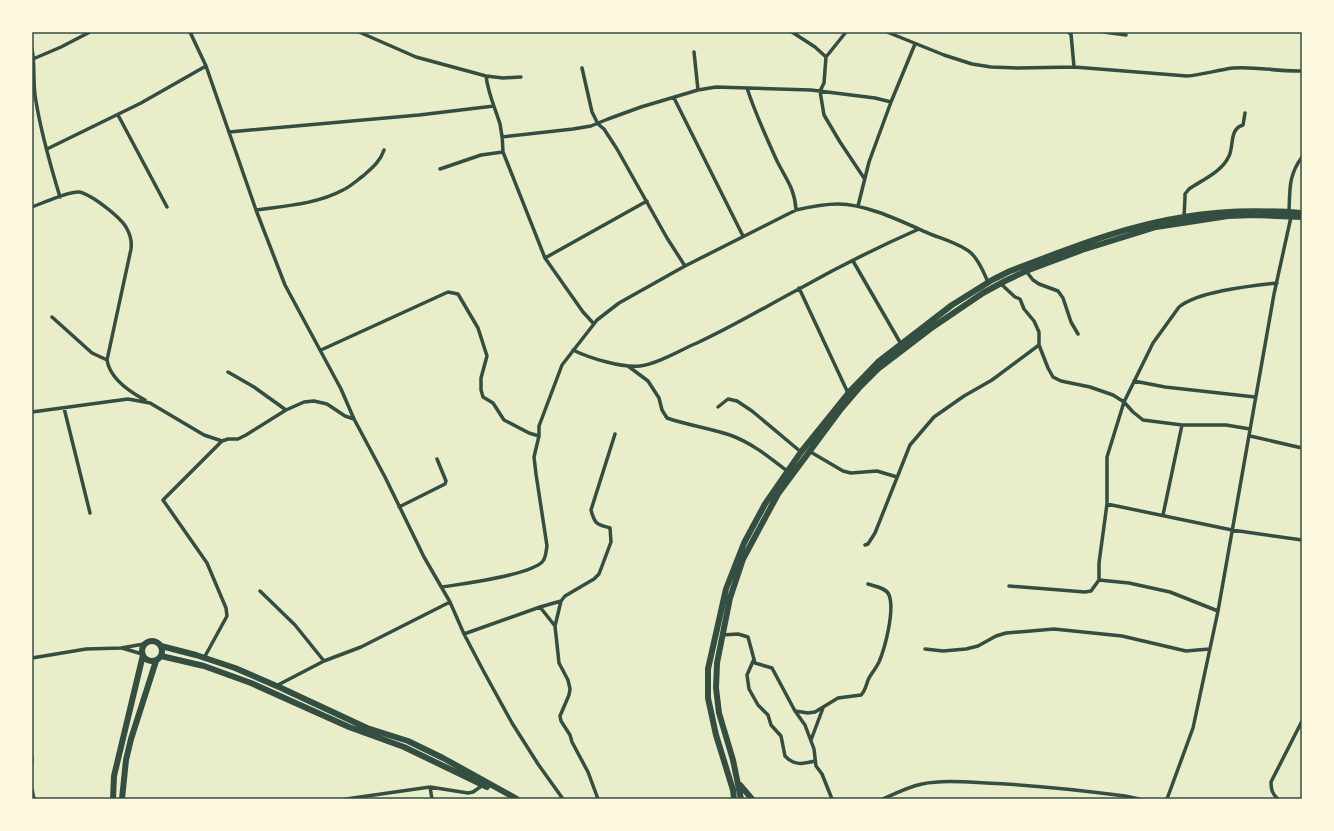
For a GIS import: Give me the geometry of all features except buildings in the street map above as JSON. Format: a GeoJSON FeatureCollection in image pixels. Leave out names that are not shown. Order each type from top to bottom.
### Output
{"type":"FeatureCollection","features":[{"type":"Feature","properties":{"kind":"main road"},"geometry":{"type":"LineString","coordinates":[[734,799],[733,790],[716,735],[708,698],[708,669],[724,595],[744,543],[780,481],[848,393],[878,362],[952,305],[988,282],[1010,271],[1087,244],[1128,230],[1184,216],[1226,211],[1257,210],[1302,217]]}},
{"type":"Feature","properties":{"kind":"main road"},"geometry":{"type":"LineString","coordinates":[[741,799],[739,784],[719,713],[716,688],[717,663],[730,598],[743,559],[778,494],[841,409],[879,368],[930,329],[1000,283],[1026,271],[1082,250],[1156,227],[1228,216],[1302,213]]}},
{"type":"Feature","properties":{"kind":"main road"},"geometry":{"type":"LineString","coordinates":[[113,799],[116,769],[142,650],[144,644],[149,641],[154,641],[161,646],[235,668],[367,728],[408,741],[443,758],[517,799]]}},
{"type":"Feature","properties":{"kind":"main road"},"geometry":{"type":"LineString","coordinates":[[122,799],[126,760],[131,739],[156,661],[161,656],[161,646]]}},
{"type":"Feature","properties":{"kind":"main road"},"geometry":{"type":"LineString","coordinates":[[142,655],[148,661],[156,661]]}},
{"type":"Feature","properties":{"kind":"main road"},"geometry":{"type":"LineString","coordinates":[[161,656],[204,666],[251,683],[349,727],[404,747],[509,799]]}},
{"type":"Feature","properties":{"kind":"main road"},"geometry":{"type":"LineString","coordinates":[[739,784],[752,799]]}},
{"type":"Feature","properties":{"kind":"street"},"geometry":{"type":"LineString","coordinates":[[33,59],[90,32]]}},
{"type":"Feature","properties":{"kind":"street"},"geometry":{"type":"LineString","coordinates":[[190,32],[206,66],[256,210],[285,285],[321,350],[424,557],[450,602],[464,634],[512,723],[538,764],[563,799]]}},
{"type":"Feature","properties":{"kind":"street"},"geometry":{"type":"LineString","coordinates":[[359,32],[367,34],[416,57],[486,76],[503,78],[521,77]]}},
{"type":"Feature","properties":{"kind":"street"},"geometry":{"type":"LineString","coordinates":[[792,32],[815,47],[826,57]]}},
{"type":"Feature","properties":{"kind":"street"},"geometry":{"type":"LineString","coordinates":[[846,32],[826,57],[824,83],[820,91],[824,115],[864,178]]}},
{"type":"Feature","properties":{"kind":"street"},"geometry":{"type":"LineString","coordinates":[[887,32],[972,64],[991,67],[1018,68],[1074,66],[1186,76],[1233,68],[1265,68],[1289,72],[1302,71]]}},
{"type":"Feature","properties":{"kind":"street"},"geometry":{"type":"LineString","coordinates":[[1104,32],[1126,35]]}},
{"type":"Feature","properties":{"kind":"street"},"geometry":{"type":"LineString","coordinates":[[1071,33],[1074,66]]}},
{"type":"Feature","properties":{"kind":"street"},"geometry":{"type":"LineString","coordinates":[[858,206],[869,162],[891,102],[916,44]]}},
{"type":"Feature","properties":{"kind":"street"},"geometry":{"type":"LineString","coordinates":[[32,49],[35,94],[47,149],[60,197]]}},
{"type":"Feature","properties":{"kind":"street"},"geometry":{"type":"LineString","coordinates":[[694,52],[698,90]]}},
{"type":"Feature","properties":{"kind":"street"},"geometry":{"type":"LineString","coordinates":[[47,149],[118,115],[206,66]]}},
{"type":"Feature","properties":{"kind":"street"},"geometry":{"type":"LineString","coordinates":[[582,68],[592,112],[598,124],[604,129],[613,142],[667,238],[685,266]]}},
{"type":"Feature","properties":{"kind":"street"},"geometry":{"type":"LineString","coordinates":[[486,76],[500,124],[503,152],[546,258],[583,312],[594,324]]}},
{"type":"Feature","properties":{"kind":"street"},"geometry":{"type":"LineString","coordinates":[[502,136],[573,130],[591,126],[641,107],[698,90],[716,87],[779,88],[820,91],[875,98],[891,102]]}},
{"type":"Feature","properties":{"kind":"street"},"geometry":{"type":"LineString","coordinates":[[747,88],[752,104],[769,143],[791,186],[796,199],[796,210]]}},
{"type":"Feature","properties":{"kind":"street"},"geometry":{"type":"LineString","coordinates":[[674,98],[743,236]]}},
{"type":"Feature","properties":{"kind":"street"},"geometry":{"type":"LineString","coordinates":[[229,132],[419,115],[494,106]]}},
{"type":"Feature","properties":{"kind":"street"},"geometry":{"type":"LineString","coordinates":[[1184,216],[1186,194],[1189,189],[1222,168],[1230,156],[1234,130],[1243,125],[1245,113]]}},
{"type":"Feature","properties":{"kind":"street"},"geometry":{"type":"LineString","coordinates":[[118,115],[167,207]]}},
{"type":"Feature","properties":{"kind":"street"},"geometry":{"type":"LineString","coordinates":[[256,210],[303,203],[331,196],[344,190],[375,166],[382,157],[384,150]]}},
{"type":"Feature","properties":{"kind":"street"},"geometry":{"type":"LineString","coordinates":[[440,169],[481,155],[503,152]]}},
{"type":"Feature","properties":{"kind":"street"},"geometry":{"type":"LineString","coordinates":[[1166,799],[1193,728],[1218,611],[1250,436],[1255,397],[1290,214],[1290,185],[1292,172],[1302,157]]}},
{"type":"Feature","properties":{"kind":"street"},"geometry":{"type":"LineString","coordinates":[[32,206],[78,192],[91,197],[127,227],[132,239],[131,249],[107,360],[108,368],[112,374],[131,392],[204,435],[222,442]]}},
{"type":"Feature","properties":{"kind":"street"},"geometry":{"type":"LineString","coordinates":[[546,258],[647,201]]}},
{"type":"Feature","properties":{"kind":"street"},"geometry":{"type":"LineString","coordinates":[[442,588],[514,574],[536,567],[543,562],[547,546],[534,457],[539,436],[539,426],[558,374],[573,350],[606,312],[685,266],[796,210],[815,206],[838,204],[858,206],[962,247],[971,252],[975,257],[988,282]]}},
{"type":"Feature","properties":{"kind":"street"},"geometry":{"type":"LineString","coordinates":[[573,350],[585,356],[627,365],[636,366],[651,364],[725,330],[799,288],[889,242],[919,229]]}},
{"type":"Feature","properties":{"kind":"street"},"geometry":{"type":"LineString","coordinates":[[853,261],[901,344]]}},
{"type":"Feature","properties":{"kind":"street"},"geometry":{"type":"LineString","coordinates":[[1026,271],[1039,284],[1058,291],[1063,298],[1071,322],[1078,334]]}},
{"type":"Feature","properties":{"kind":"street"},"geometry":{"type":"LineString","coordinates":[[1000,283],[1020,299],[1024,309],[1034,321],[1039,332],[1039,345],[1053,377],[1062,381],[1090,387],[1113,395],[1124,402],[1143,420],[1182,424],[1226,425],[1250,429]]}},
{"type":"Feature","properties":{"kind":"street"},"geometry":{"type":"LineString","coordinates":[[1010,586],[1085,592],[1091,591],[1099,580],[1099,563],[1107,504],[1107,457],[1124,402],[1153,343],[1184,302],[1198,297],[1234,289],[1277,283]]}},
{"type":"Feature","properties":{"kind":"street"},"geometry":{"type":"LineString","coordinates":[[799,288],[848,393]]}},
{"type":"Feature","properties":{"kind":"street"},"geometry":{"type":"LineString","coordinates":[[321,350],[448,292],[458,294],[478,328],[487,356],[481,378],[481,390],[483,397],[493,403],[504,420],[529,433],[539,436]]}},
{"type":"Feature","properties":{"kind":"street"},"geometry":{"type":"LineString","coordinates":[[52,317],[92,353],[107,360]]}},
{"type":"Feature","properties":{"kind":"street"},"geometry":{"type":"LineString","coordinates":[[866,545],[875,533],[910,445],[934,417],[964,396],[992,380],[1039,345]]}},
{"type":"Feature","properties":{"kind":"street"},"geometry":{"type":"LineString","coordinates":[[627,365],[648,381],[659,398],[662,410],[667,418],[729,435],[746,442],[766,454],[787,471]]}},
{"type":"Feature","properties":{"kind":"street"},"geometry":{"type":"LineString","coordinates":[[228,372],[254,387],[286,410]]}},
{"type":"Feature","properties":{"kind":"street"},"geometry":{"type":"LineString","coordinates":[[1134,382],[1255,397]]}},
{"type":"Feature","properties":{"kind":"street"},"geometry":{"type":"LineString","coordinates":[[128,399],[131,392]]}},
{"type":"Feature","properties":{"kind":"street"},"geometry":{"type":"LineString","coordinates":[[32,412],[128,399],[150,402]]}},
{"type":"Feature","properties":{"kind":"street"},"geometry":{"type":"LineString","coordinates":[[718,407],[728,399],[737,401],[752,411],[801,452]]}},
{"type":"Feature","properties":{"kind":"street"},"geometry":{"type":"LineString","coordinates":[[204,658],[227,616],[226,608],[207,562],[163,500],[222,442],[228,439],[238,439],[286,410],[304,402],[314,401],[327,404],[345,416],[354,419]]}},
{"type":"Feature","properties":{"kind":"street"},"geometry":{"type":"LineString","coordinates":[[64,408],[90,513]]}},
{"type":"Feature","properties":{"kind":"street"},"geometry":{"type":"LineString","coordinates":[[1163,515],[1182,424]]}},
{"type":"Feature","properties":{"kind":"street"},"geometry":{"type":"LineString","coordinates":[[598,799],[585,766],[572,742],[570,735],[561,721],[560,716],[570,689],[568,680],[559,663],[555,626],[561,601],[565,596],[594,579],[599,574],[611,542],[610,528],[598,525],[594,522],[591,510],[615,434]]}},
{"type":"Feature","properties":{"kind":"street"},"geometry":{"type":"LineString","coordinates":[[1250,436],[1302,448]]}},
{"type":"Feature","properties":{"kind":"street"},"geometry":{"type":"LineString","coordinates":[[809,451],[842,471],[851,473],[877,471],[898,477]]}},
{"type":"Feature","properties":{"kind":"street"},"geometry":{"type":"LineString","coordinates":[[399,507],[445,484],[446,481],[437,459]]}},
{"type":"Feature","properties":{"kind":"street"},"geometry":{"type":"LineString","coordinates":[[1107,504],[1232,530],[1302,540]]}},
{"type":"Feature","properties":{"kind":"street"},"geometry":{"type":"LineString","coordinates":[[1099,580],[1129,583],[1170,592],[1218,611]]}},
{"type":"Feature","properties":{"kind":"street"},"geometry":{"type":"LineString","coordinates":[[795,711],[808,713],[815,712],[838,698],[861,695],[879,661],[888,632],[891,612],[889,595],[886,590],[868,584]]}},
{"type":"Feature","properties":{"kind":"street"},"geometry":{"type":"LineString","coordinates":[[260,591],[295,625],[324,661]]}},
{"type":"Feature","properties":{"kind":"street"},"geometry":{"type":"LineString","coordinates":[[464,634],[561,601]]}},
{"type":"Feature","properties":{"kind":"street"},"geometry":{"type":"LineString","coordinates":[[276,686],[324,661],[361,647],[450,602]]}},
{"type":"Feature","properties":{"kind":"street"},"geometry":{"type":"LineString","coordinates":[[540,607],[555,626]]}},
{"type":"Feature","properties":{"kind":"street"},"geometry":{"type":"LineString","coordinates":[[925,649],[943,651],[966,649],[978,646],[996,636],[1006,633],[1054,629],[1122,636],[1186,651],[1209,649]]}},
{"type":"Feature","properties":{"kind":"street"},"geometry":{"type":"LineString","coordinates":[[722,635],[738,634],[748,636],[755,663],[772,668],[795,711],[805,725],[814,749],[816,766],[822,774],[832,799]]}},
{"type":"Feature","properties":{"kind":"street"},"geometry":{"type":"LineString","coordinates":[[32,658],[86,649],[121,648],[144,644]]}},
{"type":"Feature","properties":{"kind":"street"},"geometry":{"type":"LineString","coordinates":[[121,648],[142,655]]}},
{"type":"Feature","properties":{"kind":"street"},"geometry":{"type":"LineString","coordinates":[[754,659],[747,676],[749,689],[758,705],[768,715],[771,725],[781,736],[785,756],[794,763],[803,764],[815,761]]}},
{"type":"Feature","properties":{"kind":"street"},"geometry":{"type":"LineString","coordinates":[[811,740],[823,708]]}},
{"type":"Feature","properties":{"kind":"street"},"geometry":{"type":"LineString","coordinates":[[1278,799],[1273,794],[1271,782],[1302,720]]}},
{"type":"Feature","properties":{"kind":"street"},"geometry":{"type":"LineString","coordinates":[[32,757],[32,762]]}},
{"type":"Feature","properties":{"kind":"street"},"geometry":{"type":"LineString","coordinates":[[883,799],[901,791],[935,782],[1027,784],[1139,799]]}},
{"type":"Feature","properties":{"kind":"street"},"geometry":{"type":"LineString","coordinates":[[346,799],[430,787],[468,793],[473,792],[483,785]]}},
{"type":"Feature","properties":{"kind":"street"},"geometry":{"type":"LineString","coordinates":[[430,787],[432,799]]}},
{"type":"Feature","properties":{"kind":"street"},"geometry":{"type":"LineString","coordinates":[[32,789],[34,799]]}}]}
